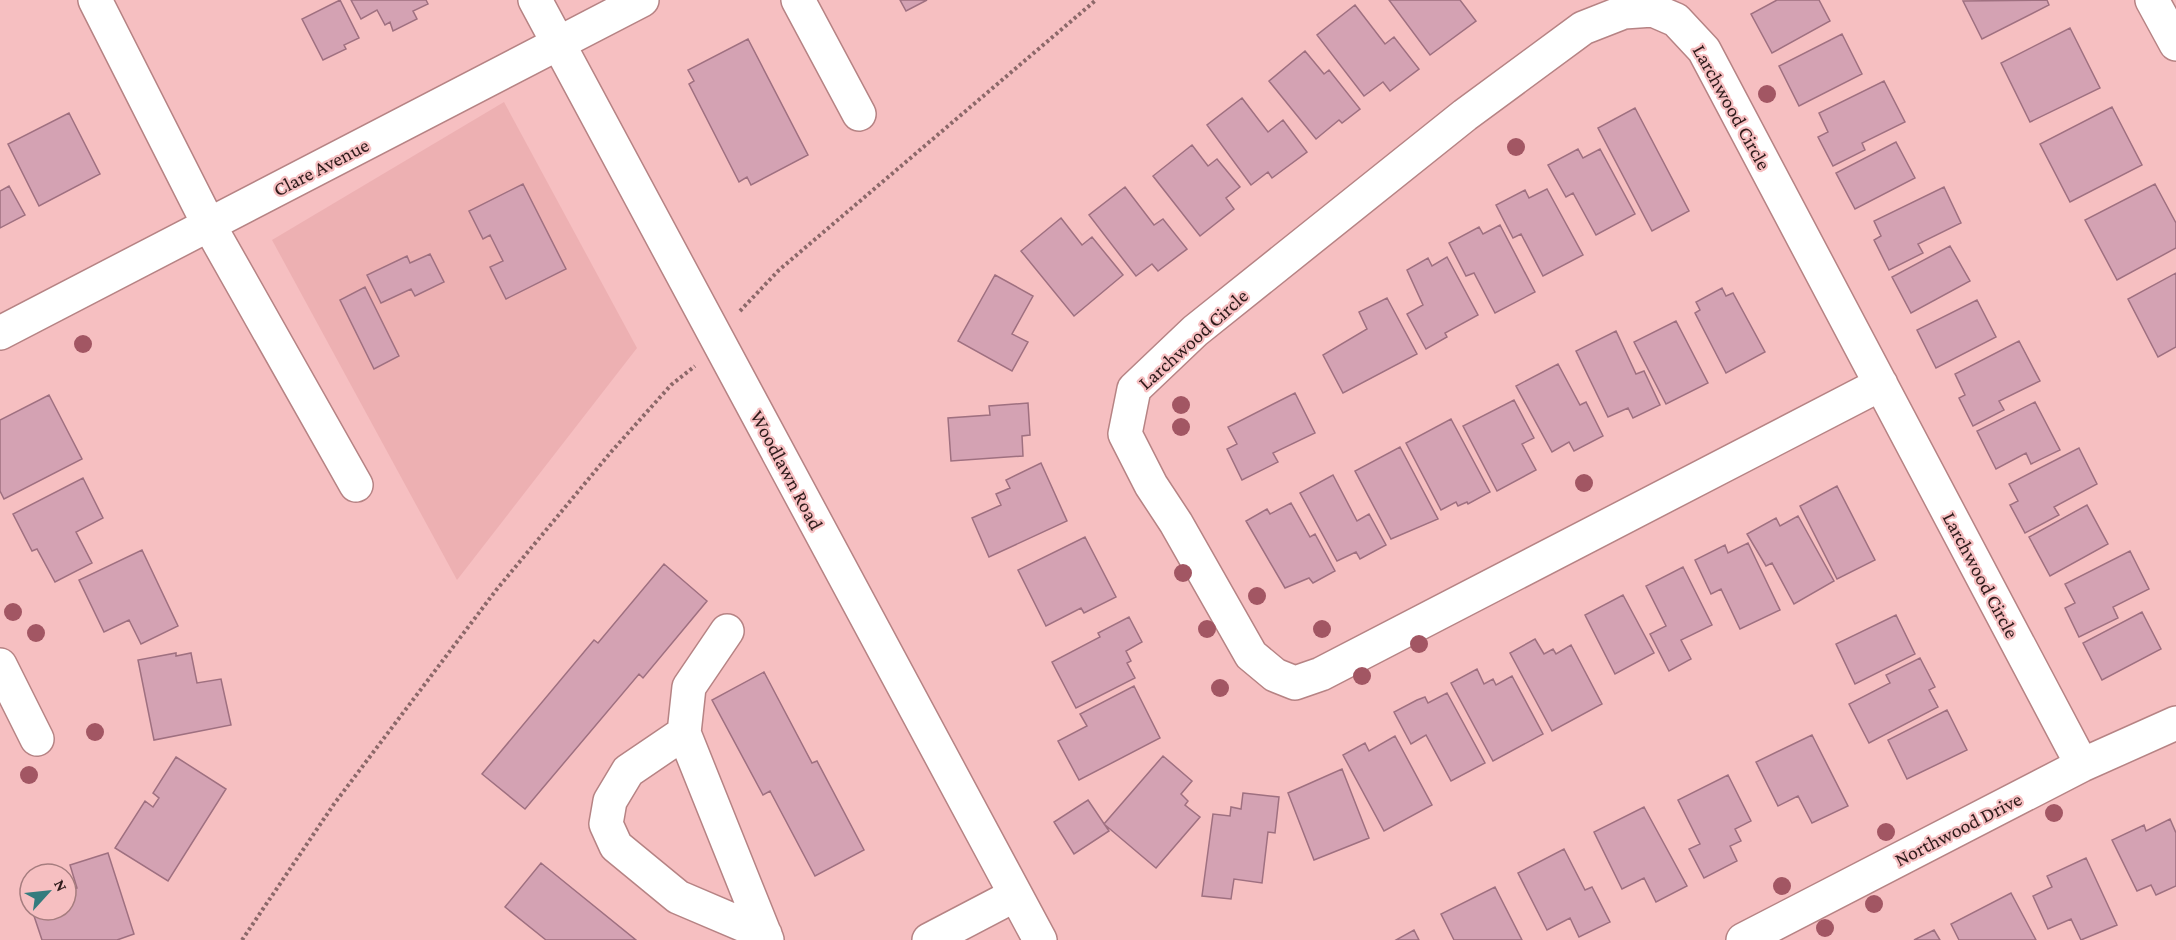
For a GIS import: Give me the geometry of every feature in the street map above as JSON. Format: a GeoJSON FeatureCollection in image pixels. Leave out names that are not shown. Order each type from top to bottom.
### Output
{"type":"FeatureCollection","features":[{"type":"Feature","properties":{"kind":"street"},"geometry":{"type":"LineString","coordinates":[[95,0],[209,225],[356,485]]}},
{"type":"Feature","properties":{"kind":"street","name":"Woodlawn Road"},"geometry":{"type":"LineString","coordinates":[[535,0],[557,45],[1040,940]]}},
{"type":"Feature","properties":{"kind":"street","name":"Clare Avenue"},"geometry":{"type":"LineString","coordinates":[[0,333],[642,0]]}},
{"type":"Feature","properties":{"kind":"street"},"geometry":{"type":"LineString","coordinates":[[798,0],[859,114]]}},
{"type":"Feature","properties":{"kind":"street"},"geometry":{"type":"LineString","coordinates":[[2152,0],[2176,44]]}},
{"type":"Feature","properties":{"kind":"street","name":"Larchwood Circle"},"geometry":{"type":"LineString","coordinates":[[1881,384],[1321,675],[1295,683],[1275,675],[1251,655],[1176,523],[1151,485],[1125,434],[1134,389],[1196,332],[1465,114],[1583,28],[1623,12],[1653,10],[1676,20],[1704,50],[1881,384],[2082,765]]}},
{"type":"Feature","properties":{"kind":"street"},"geometry":{"type":"LineString","coordinates":[[727,631],[689,687],[684,733],[766,937]]}},
{"type":"Feature","properties":{"kind":"street"},"geometry":{"type":"LineString","coordinates":[[0,665],[37,739]]}},
{"type":"Feature","properties":{"kind":"street","name":"Northwood Drive"},"geometry":{"type":"LineString","coordinates":[[1743,940],[2082,765],[2176,723]]}},
{"type":"Feature","properties":{"kind":"street"},"geometry":{"type":"LineString","coordinates":[[684,733],[628,771],[610,801],[606,824],[616,846],[678,897],[766,937]]}},
{"type":"Feature","properties":{"kind":"street"},"geometry":{"type":"LineString","coordinates":[[929,940],[1016,895]]}},
{"type":"Feature","properties":{"kind":"path"},"geometry":{"type":"LineString","coordinates":[[242,940],[334,804],[497,589],[611,452],[671,385],[693,368],[743,307],[780,270],[1096,0]]}},
{"type":"Feature","properties":{"kind":"shaded area"},"geometry":{"type":"Polygon","coordinates":[[[504,102],[637,348],[457,580],[272,240],[504,102]]]}},
{"type":"Feature","properties":{"kind":"building"},"geometry":{"type":"Polygon","coordinates":[[[340,0],[359,38],[344,45],[346,49],[323,60],[302,19],[340,0]]]}},
{"type":"Feature","properties":{"kind":"building"},"geometry":{"type":"Polygon","coordinates":[[[351,0],[426,0],[428,4],[413,11],[417,19],[393,31],[390,22],[385,25],[377,10],[361,19],[351,0]]]}},
{"type":"Feature","properties":{"kind":"building"},"geometry":{"type":"Polygon","coordinates":[[[900,0],[927,0],[906,11],[900,0]]]}},
{"type":"Feature","properties":{"kind":"building"},"geometry":{"type":"Polygon","coordinates":[[[1389,0],[1460,0],[1476,21],[1430,55],[1389,0]]]}},
{"type":"Feature","properties":{"kind":"building"},"geometry":{"type":"Polygon","coordinates":[[[1777,0],[1819,0],[1830,21],[1772,53],[1751,14],[1777,0]]]}},
{"type":"Feature","properties":{"kind":"building"},"geometry":{"type":"Polygon","coordinates":[[[2047,0],[2049,5],[1982,39],[1963,1],[2047,0]]]}},
{"type":"Feature","properties":{"kind":"building"},"geometry":{"type":"Polygon","coordinates":[[[1355,5],[1385,44],[1394,37],[1419,69],[1390,91],[1383,82],[1364,96],[1317,35],[1355,5]]]}},
{"type":"Feature","properties":{"kind":"building"},"geometry":{"type":"Polygon","coordinates":[[[2070,28],[2100,88],[2030,122],[2001,63],[2070,28]]]}},
{"type":"Feature","properties":{"kind":"building"},"geometry":{"type":"Polygon","coordinates":[[[1842,34],[1862,74],[1799,106],[1779,66],[1842,34]]]}},
{"type":"Feature","properties":{"kind":"building"},"geometry":{"type":"Polygon","coordinates":[[[748,39],[808,155],[751,185],[747,177],[739,182],[689,84],[694,81],[688,70],[748,39]]]}},
{"type":"Feature","properties":{"kind":"building"},"geometry":{"type":"Polygon","coordinates":[[[1305,51],[1324,74],[1329,70],[1360,109],[1342,123],[1339,120],[1316,139],[1269,81],[1305,51]]]}},
{"type":"Feature","properties":{"kind":"building"},"geometry":{"type":"Polygon","coordinates":[[[1884,81],[1905,122],[1862,143],[1865,150],[1833,166],[1818,137],[1828,132],[1819,113],[1884,81]]]}},
{"type":"Feature","properties":{"kind":"building"},"geometry":{"type":"Polygon","coordinates":[[[1242,98],[1268,132],[1283,120],[1307,152],[1272,178],[1268,172],[1251,185],[1207,125],[1242,98]]]}},
{"type":"Feature","properties":{"kind":"building"},"geometry":{"type":"Polygon","coordinates":[[[2112,107],[2142,165],[2070,202],[2040,144],[2112,107]]]}},
{"type":"Feature","properties":{"kind":"building"},"geometry":{"type":"Polygon","coordinates":[[[1635,108],[1689,211],[1652,231],[1598,128],[1635,108]]]}},
{"type":"Feature","properties":{"kind":"building"},"geometry":{"type":"Polygon","coordinates":[[[69,113],[100,174],[39,206],[8,144],[69,113]]]}},
{"type":"Feature","properties":{"kind":"building"},"geometry":{"type":"Polygon","coordinates":[[[1896,142],[1915,178],[1855,209],[1836,173],[1896,142]]]}},
{"type":"Feature","properties":{"kind":"building"},"geometry":{"type":"Polygon","coordinates":[[[1192,145],[1208,166],[1217,159],[1240,187],[1226,198],[1234,209],[1200,236],[1153,176],[1192,145]]]}},
{"type":"Feature","properties":{"kind":"building"},"geometry":{"type":"Polygon","coordinates":[[[1578,149],[1583,158],[1600,149],[1635,214],[1596,235],[1573,193],[1566,197],[1548,165],[1578,149]]]}},
{"type":"Feature","properties":{"kind":"building"},"geometry":{"type":"Polygon","coordinates":[[[523,184],[566,269],[506,299],[490,267],[503,261],[490,235],[483,239],[469,211],[523,184]]]}},
{"type":"Feature","properties":{"kind":"building"},"geometry":{"type":"Polygon","coordinates":[[[2155,184],[2176,223],[2176,248],[2117,280],[2085,220],[2155,184]]]}},
{"type":"Feature","properties":{"kind":"building"},"geometry":{"type":"Polygon","coordinates":[[[9,186],[25,215],[0,228],[0,191],[9,186]]]}},
{"type":"Feature","properties":{"kind":"building"},"geometry":{"type":"Polygon","coordinates":[[[1125,187],[1154,225],[1163,219],[1187,249],[1158,271],[1152,264],[1136,276],[1089,215],[1125,187]]]}},
{"type":"Feature","properties":{"kind":"building"},"geometry":{"type":"Polygon","coordinates":[[[1944,187],[1961,223],[1918,244],[1923,253],[1889,270],[1874,240],[1881,236],[1874,221],[1944,187]]]}},
{"type":"Feature","properties":{"kind":"building"},"geometry":{"type":"Polygon","coordinates":[[[1547,189],[1583,255],[1543,276],[1521,234],[1513,238],[1496,205],[1525,190],[1529,198],[1547,189]]]}},
{"type":"Feature","properties":{"kind":"building"},"geometry":{"type":"Polygon","coordinates":[[[1061,218],[1082,245],[1092,237],[1123,275],[1074,316],[1021,251],[1061,218]]]}},
{"type":"Feature","properties":{"kind":"building"},"geometry":{"type":"Polygon","coordinates":[[[1500,225],[1535,292],[1495,313],[1474,273],[1466,276],[1449,243],[1479,227],[1483,234],[1500,225]]]}},
{"type":"Feature","properties":{"kind":"building"},"geometry":{"type":"Polygon","coordinates":[[[1950,246],[1970,281],[1911,313],[1892,277],[1950,246]]]}},
{"type":"Feature","properties":{"kind":"building"},"geometry":{"type":"Polygon","coordinates":[[[430,254],[444,282],[415,296],[411,289],[381,303],[367,275],[407,256],[410,263],[430,254]]]}},
{"type":"Feature","properties":{"kind":"building"},"geometry":{"type":"Polygon","coordinates":[[[1447,257],[1478,315],[1445,333],[1447,337],[1426,349],[1407,314],[1423,305],[1407,270],[1428,258],[1432,266],[1447,257]]]}},
{"type":"Feature","properties":{"kind":"building"},"geometry":{"type":"Polygon","coordinates":[[[2176,273],[2176,347],[2158,357],[2128,299],[2176,273]]]}},
{"type":"Feature","properties":{"kind":"building"},"geometry":{"type":"Polygon","coordinates":[[[995,275],[1033,296],[1012,334],[1028,342],[1012,371],[958,341],[995,275]]]}},
{"type":"Feature","properties":{"kind":"building"},"geometry":{"type":"Polygon","coordinates":[[[365,287],[399,356],[374,369],[340,300],[365,287]]]}},
{"type":"Feature","properties":{"kind":"building"},"geometry":{"type":"Polygon","coordinates":[[[1722,288],[1726,296],[1733,293],[1765,352],[1726,373],[1695,313],[1700,310],[1696,302],[1722,288]]]}},
{"type":"Feature","properties":{"kind":"building"},"geometry":{"type":"Polygon","coordinates":[[[1387,298],[1417,354],[1343,393],[1323,355],[1367,329],[1359,312],[1387,298]]]}},
{"type":"Feature","properties":{"kind":"building"},"geometry":{"type":"Polygon","coordinates":[[[1977,300],[1996,337],[1936,368],[1917,330],[1977,300]]]}},
{"type":"Feature","properties":{"kind":"building"},"geometry":{"type":"Polygon","coordinates":[[[1676,321],[1708,383],[1666,404],[1634,342],[1676,321]]]}},
{"type":"Feature","properties":{"kind":"building"},"geometry":{"type":"Polygon","coordinates":[[[1616,331],[1636,374],[1644,371],[1660,405],[1633,418],[1628,408],[1608,417],[1576,351],[1616,331]]]}},
{"type":"Feature","properties":{"kind":"building"},"geometry":{"type":"Polygon","coordinates":[[[2019,341],[2040,381],[1999,401],[2004,410],[1973,426],[1959,398],[1965,395],[1955,374],[2019,341]]]}},
{"type":"Feature","properties":{"kind":"building"},"geometry":{"type":"Polygon","coordinates":[[[1558,364],[1580,405],[1586,402],[1603,436],[1574,451],[1569,442],[1552,452],[1516,386],[1558,364]]]}},
{"type":"Feature","properties":{"kind":"building"},"geometry":{"type":"Polygon","coordinates":[[[1295,393],[1315,433],[1273,453],[1278,462],[1242,480],[1227,449],[1237,444],[1228,427],[1295,393]]]}},
{"type":"Feature","properties":{"kind":"building"},"geometry":{"type":"Polygon","coordinates":[[[49,395],[82,459],[4,499],[0,491],[0,420],[49,395]]]}},
{"type":"Feature","properties":{"kind":"building"},"geometry":{"type":"Polygon","coordinates":[[[1514,400],[1534,438],[1522,444],[1536,470],[1497,491],[1463,426],[1514,400]]]}},
{"type":"Feature","properties":{"kind":"building"},"geometry":{"type":"Polygon","coordinates":[[[2035,402],[2060,450],[2031,464],[2026,453],[1996,469],[1977,431],[2035,402]]]}},
{"type":"Feature","properties":{"kind":"building"},"geometry":{"type":"Polygon","coordinates":[[[1028,403],[1030,435],[1022,436],[1023,456],[951,461],[948,418],[990,415],[989,406],[1028,403]]]}},
{"type":"Feature","properties":{"kind":"building"},"geometry":{"type":"Polygon","coordinates":[[[1451,419],[1490,492],[1468,504],[1467,502],[1458,506],[1456,502],[1441,510],[1406,443],[1451,419]]]}},
{"type":"Feature","properties":{"kind":"building"},"geometry":{"type":"Polygon","coordinates":[[[1400,447],[1438,519],[1391,539],[1355,471],[1400,447]]]}},
{"type":"Feature","properties":{"kind":"building"},"geometry":{"type":"Polygon","coordinates":[[[2079,448],[2097,484],[2054,507],[2059,515],[2025,533],[2010,505],[2018,501],[2009,484],[2079,448]]]}},
{"type":"Feature","properties":{"kind":"building"},"geometry":{"type":"Polygon","coordinates":[[[1041,463],[1067,521],[989,557],[972,518],[1001,505],[996,494],[1010,488],[1006,480],[1041,463]]]}},
{"type":"Feature","properties":{"kind":"building"},"geometry":{"type":"Polygon","coordinates":[[[1333,475],[1357,521],[1369,514],[1386,545],[1360,559],[1356,552],[1337,561],[1300,493],[1333,475]]]}},
{"type":"Feature","properties":{"kind":"building"},"geometry":{"type":"Polygon","coordinates":[[[83,478],[103,518],[76,532],[92,563],[55,582],[37,549],[32,551],[13,514],[83,478]]]}},
{"type":"Feature","properties":{"kind":"building"},"geometry":{"type":"Polygon","coordinates":[[[1837,486],[1875,560],[1837,579],[1800,506],[1837,486]]]}},
{"type":"Feature","properties":{"kind":"building"},"geometry":{"type":"Polygon","coordinates":[[[1291,503],[1310,537],[1315,534],[1335,571],[1313,583],[1309,578],[1285,588],[1246,521],[1267,509],[1270,514],[1291,503]]]}},
{"type":"Feature","properties":{"kind":"building"},"geometry":{"type":"Polygon","coordinates":[[[2087,505],[2108,544],[2050,576],[2029,537],[2087,505]]]}},
{"type":"Feature","properties":{"kind":"building"},"geometry":{"type":"Polygon","coordinates":[[[1798,516],[1834,581],[1794,604],[1772,563],[1766,566],[1747,534],[1776,518],[1780,526],[1798,516]]]}},
{"type":"Feature","properties":{"kind":"building"},"geometry":{"type":"Polygon","coordinates":[[[1085,537],[1116,597],[1084,613],[1081,608],[1046,626],[1018,570],[1085,537]]]}},
{"type":"Feature","properties":{"kind":"building"},"geometry":{"type":"Polygon","coordinates":[[[1748,543],[1780,610],[1740,629],[1721,589],[1711,594],[1695,560],[1725,545],[1728,553],[1748,543]]]}},
{"type":"Feature","properties":{"kind":"building"},"geometry":{"type":"Polygon","coordinates":[[[142,550],[178,626],[141,644],[129,620],[104,632],[79,580],[142,550]]]}},
{"type":"Feature","properties":{"kind":"building"},"geometry":{"type":"Polygon","coordinates":[[[2130,551],[2149,589],[2113,607],[2118,618],[2079,637],[2065,608],[2075,603],[2065,584],[2130,551]]]}},
{"type":"Feature","properties":{"kind":"building"},"geometry":{"type":"Polygon","coordinates":[[[664,564],[707,601],[643,678],[639,674],[525,809],[482,774],[594,640],[598,643],[664,564]]]}},
{"type":"Feature","properties":{"kind":"building"},"geometry":{"type":"Polygon","coordinates":[[[1683,567],[1712,625],[1681,640],[1691,659],[1669,671],[1650,634],[1666,626],[1646,586],[1683,567]]]}},
{"type":"Feature","properties":{"kind":"building"},"geometry":{"type":"Polygon","coordinates":[[[1623,595],[1654,653],[1615,674],[1585,615],[1623,595]]]}},
{"type":"Feature","properties":{"kind":"building"},"geometry":{"type":"Polygon","coordinates":[[[2142,612],[2161,649],[2102,680],[2083,643],[2142,612]]]}},
{"type":"Feature","properties":{"kind":"building"},"geometry":{"type":"Polygon","coordinates":[[[1896,615],[1915,654],[1855,684],[1836,644],[1896,615]]]}},
{"type":"Feature","properties":{"kind":"building"},"geometry":{"type":"Polygon","coordinates":[[[1129,617],[1142,642],[1126,651],[1131,661],[1127,663],[1135,678],[1076,708],[1052,662],[1100,637],[1098,633],[1129,617]]]}},
{"type":"Feature","properties":{"kind":"building"},"geometry":{"type":"Polygon","coordinates":[[[1535,639],[1544,654],[1553,649],[1556,654],[1571,645],[1602,704],[1552,731],[1510,653],[1535,639]]]}},
{"type":"Feature","properties":{"kind":"building"},"geometry":{"type":"Polygon","coordinates":[[[176,653],[176,656],[191,653],[197,683],[221,679],[231,725],[154,740],[138,660],[176,653]]]}},
{"type":"Feature","properties":{"kind":"building"},"geometry":{"type":"Polygon","coordinates":[[[1920,658],[1935,687],[1929,690],[1938,707],[1869,743],[1849,704],[1890,683],[1886,675],[1920,658]]]}},
{"type":"Feature","properties":{"kind":"building"},"geometry":{"type":"Polygon","coordinates":[[[1477,669],[1484,684],[1493,679],[1496,685],[1512,676],[1543,734],[1493,761],[1451,683],[1477,669]]]}},
{"type":"Feature","properties":{"kind":"building"},"geometry":{"type":"Polygon","coordinates":[[[764,672],[812,763],[817,761],[864,850],[815,876],[770,791],[763,795],[712,700],[764,672]]]}},
{"type":"Feature","properties":{"kind":"building"},"geometry":{"type":"Polygon","coordinates":[[[1134,686],[1160,738],[1079,780],[1058,741],[1087,726],[1080,714],[1134,686]]]}},
{"type":"Feature","properties":{"kind":"building"},"geometry":{"type":"Polygon","coordinates":[[[1447,693],[1485,763],[1451,781],[1426,735],[1411,744],[1394,712],[1425,697],[1428,703],[1447,693]]]}},
{"type":"Feature","properties":{"kind":"building"},"geometry":{"type":"Polygon","coordinates":[[[1947,710],[1967,750],[1907,779],[1888,740],[1947,710]]]}},
{"type":"Feature","properties":{"kind":"building"},"geometry":{"type":"Polygon","coordinates":[[[1812,735],[1848,806],[1812,823],[1798,796],[1778,806],[1756,762],[1812,735]]]}},
{"type":"Feature","properties":{"kind":"building"},"geometry":{"type":"Polygon","coordinates":[[[1395,736],[1432,805],[1384,831],[1343,755],[1365,743],[1369,751],[1395,736]]]}},
{"type":"Feature","properties":{"kind":"building"},"geometry":{"type":"Polygon","coordinates":[[[1163,756],[1192,781],[1181,794],[1188,801],[1185,805],[1200,817],[1156,868],[1104,824],[1163,756]]]}},
{"type":"Feature","properties":{"kind":"building"},"geometry":{"type":"Polygon","coordinates":[[[176,757],[226,789],[168,881],[115,848],[145,801],[153,807],[159,798],[153,793],[176,757]]]}},
{"type":"Feature","properties":{"kind":"building"},"geometry":{"type":"Polygon","coordinates":[[[1342,769],[1369,838],[1314,860],[1288,793],[1342,769]]]}},
{"type":"Feature","properties":{"kind":"building"},"geometry":{"type":"Polygon","coordinates":[[[1728,775],[1751,821],[1735,829],[1741,841],[1730,846],[1737,861],[1704,878],[1689,849],[1700,844],[1678,800],[1728,775]]]}},
{"type":"Feature","properties":{"kind":"building"},"geometry":{"type":"Polygon","coordinates":[[[1243,793],[1279,797],[1275,833],[1268,832],[1262,883],[1234,879],[1231,899],[1202,896],[1213,814],[1230,816],[1231,807],[1241,809],[1243,793]]]}},
{"type":"Feature","properties":{"kind":"building"},"geometry":{"type":"Polygon","coordinates":[[[1088,800],[1109,831],[1074,854],[1054,822],[1088,800]]]}},
{"type":"Feature","properties":{"kind":"building"},"geometry":{"type":"Polygon","coordinates":[[[1644,807],[1687,886],[1656,902],[1644,878],[1622,889],[1594,832],[1644,807]]]}},
{"type":"Feature","properties":{"kind":"building"},"geometry":{"type":"Polygon","coordinates":[[[2170,819],[2176,833],[2176,886],[2156,895],[2151,885],[2137,891],[2112,840],[2144,825],[2146,831],[2170,819]]]}},
{"type":"Feature","properties":{"kind":"building"},"geometry":{"type":"Polygon","coordinates":[[[1564,849],[1585,890],[1592,887],[1610,922],[1579,937],[1570,918],[1547,930],[1518,873],[1564,849]]]}},
{"type":"Feature","properties":{"kind":"building"},"geometry":{"type":"Polygon","coordinates":[[[108,853],[134,934],[117,940],[42,940],[36,922],[78,922],[78,862],[108,853]]]}},
{"type":"Feature","properties":{"kind":"building"},"geometry":{"type":"Polygon","coordinates":[[[2086,858],[2117,925],[2081,940],[2071,919],[2048,929],[2033,896],[2052,887],[2047,876],[2086,858]]]}},
{"type":"Feature","properties":{"kind":"building"},"geometry":{"type":"Polygon","coordinates":[[[541,863],[636,940],[546,940],[505,907],[541,863]]]}},
{"type":"Feature","properties":{"kind":"building"},"geometry":{"type":"Polygon","coordinates":[[[1495,887],[1522,940],[1454,940],[1441,914],[1495,887]]]}},
{"type":"Feature","properties":{"kind":"building"},"geometry":{"type":"Polygon","coordinates":[[[2011,893],[2036,940],[1959,940],[1951,924],[2011,893]]]}},
{"type":"Feature","properties":{"kind":"building"},"geometry":{"type":"Polygon","coordinates":[[[1414,930],[1419,940],[1396,940],[1414,930]]]}},
{"type":"Feature","properties":{"kind":"building"},"geometry":{"type":"Polygon","coordinates":[[[1934,930],[1940,940],[1914,940],[1934,930]]]}}]}
